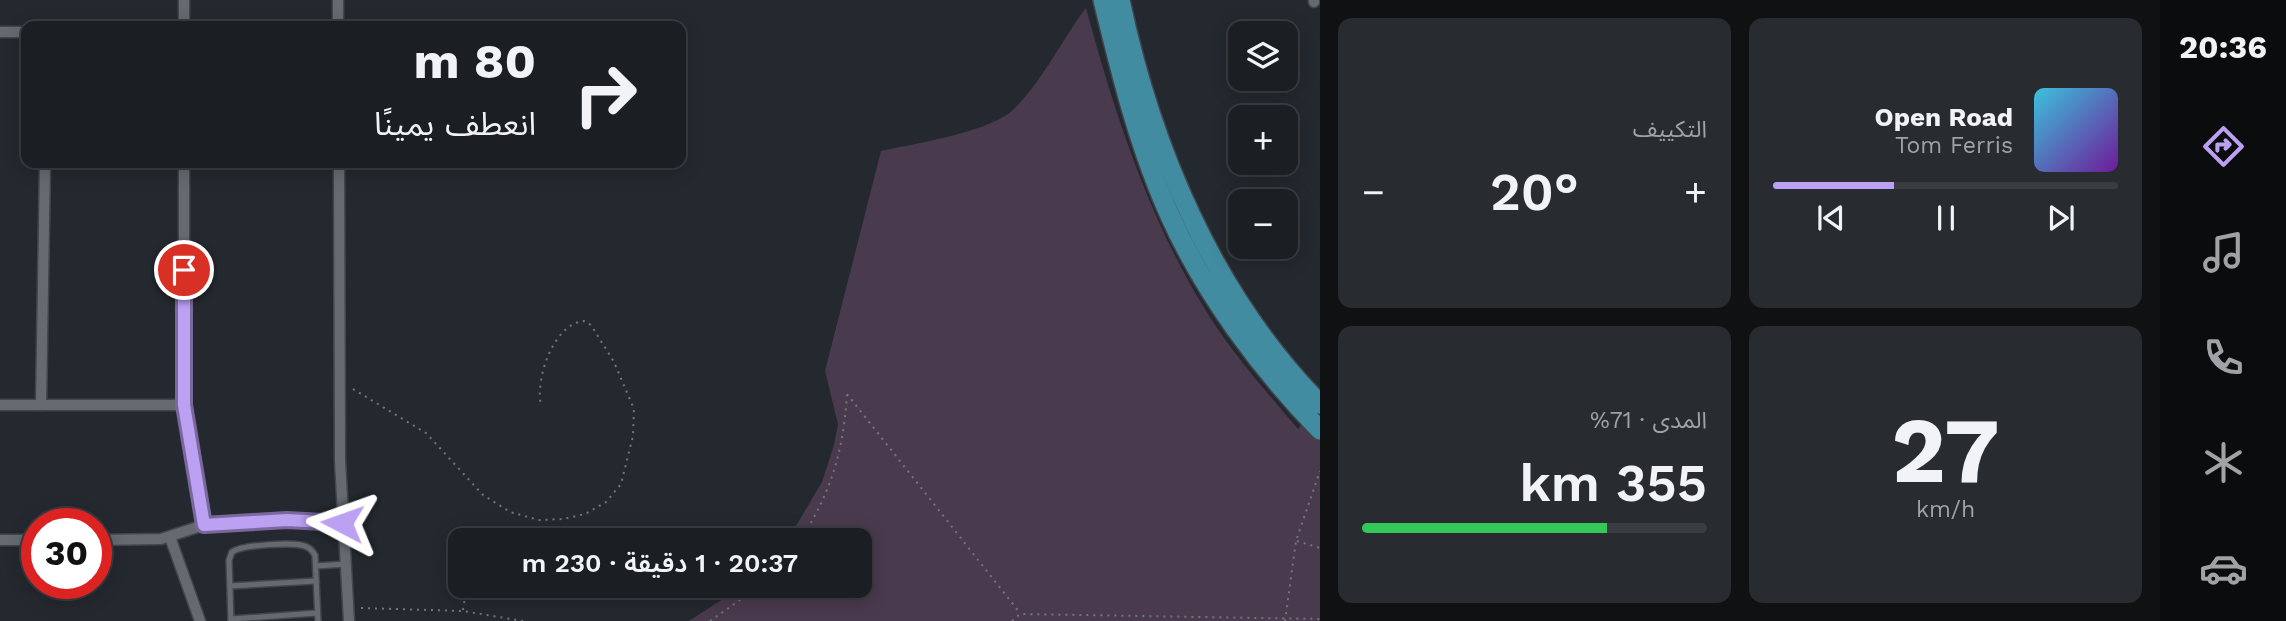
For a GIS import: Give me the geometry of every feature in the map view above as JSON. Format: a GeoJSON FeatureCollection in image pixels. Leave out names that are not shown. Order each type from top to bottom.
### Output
{"type":"FeatureCollection","features":[{"type":"Feature","properties":{"kind":"highway"},"geometry":{"type":"LineString","coordinates":[[1102,0],[1139,137],[1172,220],[1226,313],[1290,397],[1320,430]]}},
{"type":"Feature","properties":{"kind":"highway"},"geometry":{"type":"LineString","coordinates":[[1121,0],[1166,157],[1210,255],[1272,348],[1320,404]]}},
{"type":"Feature","properties":{"kind":"street"},"geometry":{"type":"LineString","coordinates":[[184,0],[184,21]]}},
{"type":"Feature","properties":{"kind":"street"},"geometry":{"type":"LineString","coordinates":[[338,0],[338,21]]}},
{"type":"Feature","properties":{"kind":"street"},"geometry":{"type":"LineString","coordinates":[[0,32],[21,32]]}},
{"type":"Feature","properties":{"kind":"street"},"geometry":{"type":"LineString","coordinates":[[41,405],[45,168]]}},
{"type":"Feature","properties":{"kind":"street"},"geometry":{"type":"LineString","coordinates":[[184,168],[184,405],[204,525]]}},
{"type":"Feature","properties":{"kind":"street"},"geometry":{"type":"LineString","coordinates":[[338,168],[342,523],[349,621]]}},
{"type":"Feature","properties":{"kind":"street"},"geometry":{"type":"LineString","coordinates":[[0,405],[184,405]]}},
{"type":"Feature","properties":{"kind":"street"},"geometry":{"type":"LineString","coordinates":[[112,540],[170,537],[204,525],[287,520],[342,523]]}},
{"type":"Feature","properties":{"kind":"street"},"geometry":{"type":"LineString","coordinates":[[170,537],[200,621]]}},
{"type":"Feature","properties":{"kind":"street"},"geometry":{"type":"LineString","coordinates":[[0,540],[21,540]]}},
{"type":"Feature","properties":{"kind":"lane"},"geometry":{"type":"LineString","coordinates":[[317,613],[231,620],[230,556],[240,547],[303,545],[313,552],[318,621]]}},
{"type":"Feature","properties":{"kind":"lane"},"geometry":{"type":"LineString","coordinates":[[316,566],[346,564]]}},
{"type":"Feature","properties":{"kind":"lane"},"geometry":{"type":"LineString","coordinates":[[230,586],[316,581]]}},
{"type":"Feature","properties":{"kind":"path"},"geometry":{"type":"LineString","coordinates":[[340,382],[426,433],[483,495],[510,512],[539,520],[563,519],[585,514],[606,502],[621,484],[633,436],[634,409],[614,362],[590,325],[584,321],[568,327],[541,370],[538,388],[541,406]]}},
{"type":"Feature","properties":{"kind":"path"},"geometry":{"type":"LineString","coordinates":[[807,528],[827,493],[839,460],[847,394],[1020,614]]}},
{"type":"Feature","properties":{"kind":"path"},"geometry":{"type":"LineString","coordinates":[[1285,620],[1296,541],[1313,483],[1320,471]]}},
{"type":"Feature","properties":{"kind":"path"},"geometry":{"type":"LineString","coordinates":[[1296,541],[1320,548]]}},
{"type":"Feature","properties":{"kind":"path"},"geometry":{"type":"LineString","coordinates":[[463,611],[465,598]]}},
{"type":"Feature","properties":{"kind":"path"},"geometry":{"type":"LineString","coordinates":[[710,621],[743,598]]}},
{"type":"Feature","properties":{"kind":"path"},"geometry":{"type":"LineString","coordinates":[[348,609],[463,611],[523,621]]}},
{"type":"Feature","properties":{"kind":"path"},"geometry":{"type":"LineString","coordinates":[[1012,621],[1020,614],[1320,619]]}},
{"type":"Feature","properties":{"kind":"shaded area"},"geometry":{"type":"Polygon","coordinates":[[[1086,8],[1134,161],[1165,235],[1213,323],[1298,429],[1320,402],[1320,621],[689,621],[724,598],[872,598],[872,528],[795,528],[822,482],[834,445],[838,424],[825,371],[881,151],[951,136],[988,124],[1014,109],[1034,86],[1086,8]]]}},
{"type":"Feature","properties":{"kind":"route"},"geometry":{"type":"LineString","coordinates":[[184,270],[184,405],[204,525],[287,520],[342,523]]}}]}
